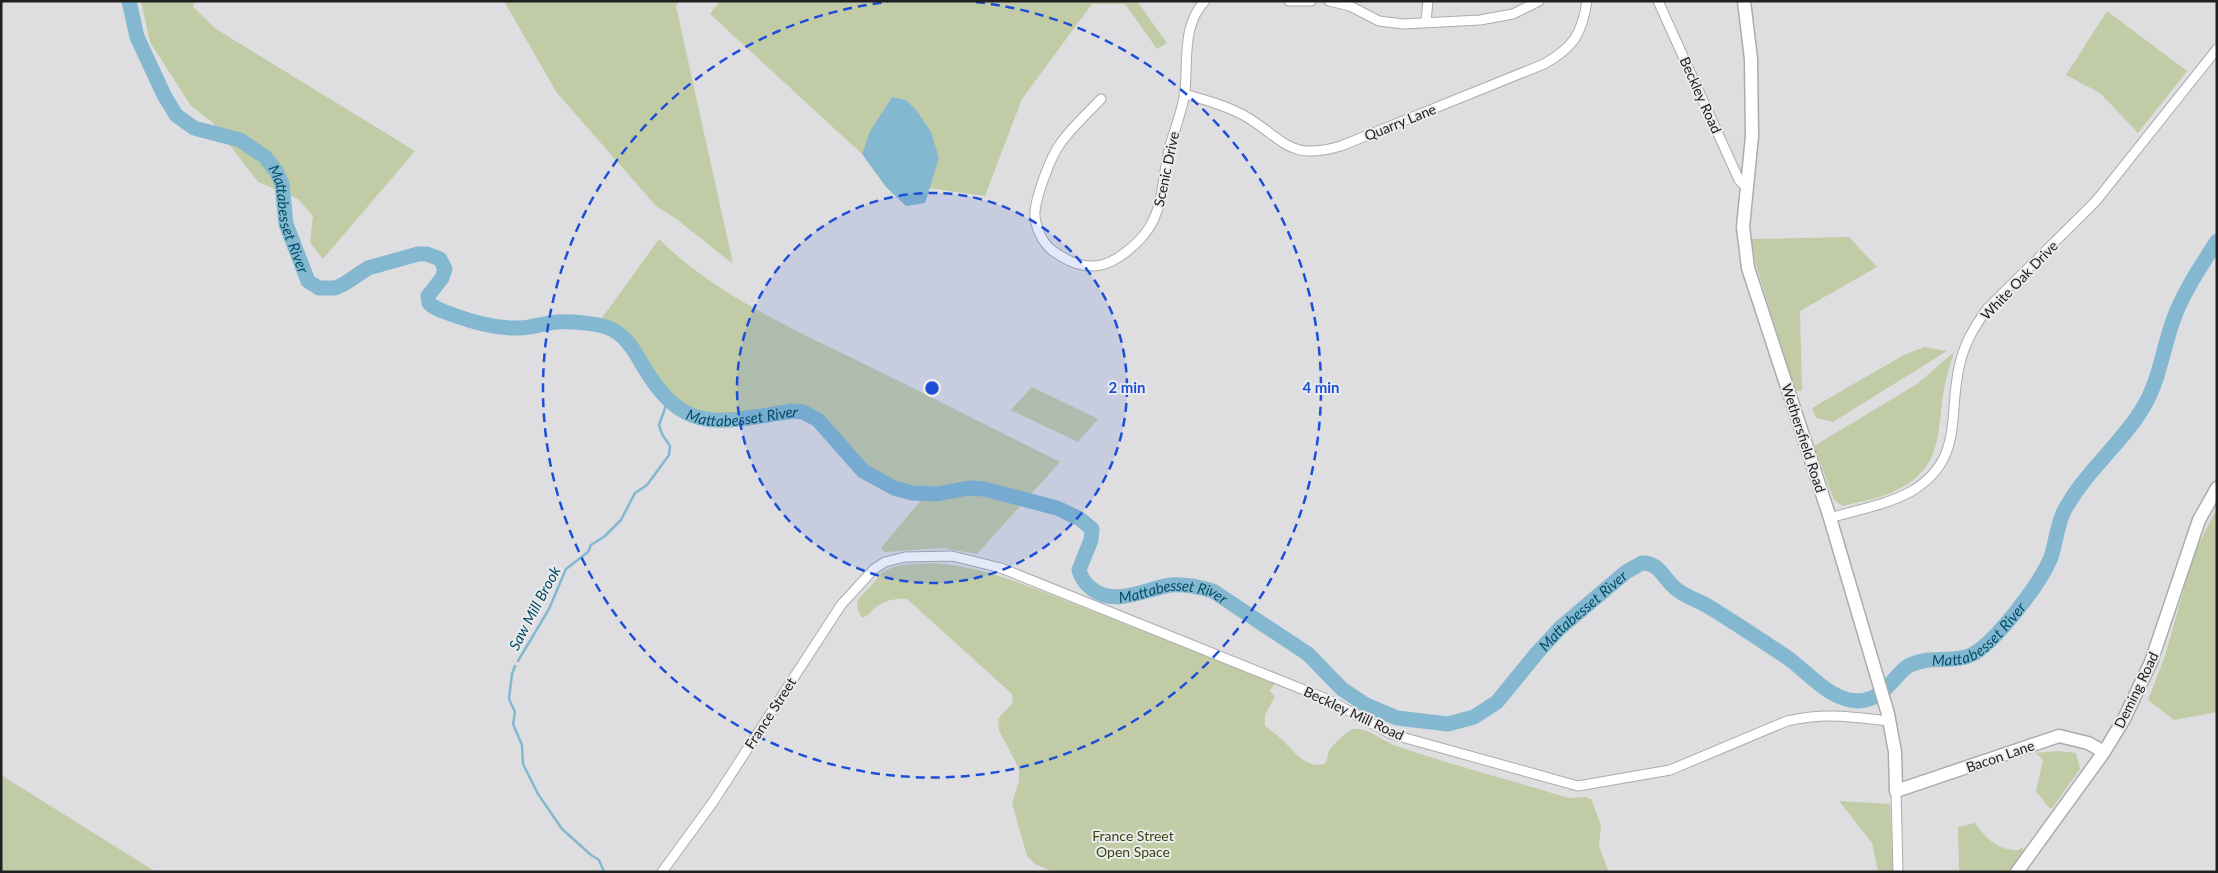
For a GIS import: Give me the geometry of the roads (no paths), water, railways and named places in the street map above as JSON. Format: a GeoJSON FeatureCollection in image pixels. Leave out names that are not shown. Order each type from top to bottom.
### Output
{"type":"FeatureCollection","features":[{"type":"Feature","properties":{"kind":"street","name":"Scenic Drive"},"geometry":{"type":"LineString","coordinates":[[1101,99],[1060,144],[1048,169],[1035,212],[1038,230],[1048,247],[1068,262],[1089,267],[1110,263],[1129,251],[1150,229],[1156,217],[1163,192],[1170,148],[1184,94],[1190,22],[1205,1]]}},
{"type":"Feature","properties":{"kind":"street"},"geometry":{"type":"LineString","coordinates":[[1288,1],[1311,1]]}},
{"type":"Feature","properties":{"kind":"street"},"geometry":{"type":"LineString","coordinates":[[1329,1],[1350,6],[1386,22],[1403,24],[1480,20],[1514,14],[1540,1]]}},
{"type":"Feature","properties":{"kind":"street"},"geometry":{"type":"LineString","coordinates":[[1426,22],[1428,1]]}},
{"type":"Feature","properties":{"kind":"street","name":"Quarry Lane"},"geometry":{"type":"LineString","coordinates":[[1184,94],[1235,111],[1250,119],[1290,148],[1303,152],[1322,152],[1544,64],[1570,47],[1584,22],[1587,1]]}},
{"type":"Feature","properties":{"kind":"street","name":"Beckley Road"},"geometry":{"type":"LineString","coordinates":[[1658,1],[1739,180],[1746,187]]}},
{"type":"Feature","properties":{"kind":"street","name":"Wethersfield Road"},"geometry":{"type":"LineString","coordinates":[[1744,1],[1751,59],[1752,136],[1743,227],[1748,268],[1830,518],[1890,721],[1895,752],[1898,872]]}},
{"type":"Feature","properties":{"kind":"street","name":"White Oak Drive"},"geometry":{"type":"LineString","coordinates":[[1830,518],[1908,493],[1934,473],[1951,439],[1955,386],[1960,364],[1974,328],[1987,309],[2096,201],[2217,49]]}},
{"type":"Feature","properties":{"kind":"street","name":"Deming Road"},"geometry":{"type":"LineString","coordinates":[[2017,872],[2104,752],[2124,718],[2151,662],[2199,520],[2217,488]]}},
{"type":"Feature","properties":{"kind":"street","name":"Beckley Mill Road"},"geometry":{"type":"LineString","coordinates":[[885,562],[905,557],[952,556],[1001,568],[1330,700],[1391,734],[1578,786],[1670,770],[1787,721],[1804,716],[1830,714],[1890,721]]}},
{"type":"Feature","properties":{"kind":"street","name":"France Street"},"geometry":{"type":"LineString","coordinates":[[662,872],[713,802],[841,605],[860,582],[885,562]]}},
{"type":"Feature","properties":{"kind":"street","name":"Bacon Lane"},"geometry":{"type":"LineString","coordinates":[[1896,791],[2059,736],[2088,743],[2104,752]]}},
{"type":"Feature","properties":{"kind":"water"},"geometry":{"type":"Polygon","coordinates":[[[892,97],[906,100],[917,111],[931,132],[939,158],[925,203],[906,206],[886,187],[862,154],[870,131],[892,97]]]}},
{"type":"Feature","properties":{"kind":"waterway","name":"Mattabesset River"},"geometry":{"type":"LineString","coordinates":[[129,1],[137,37],[164,95],[176,115],[194,128],[240,140],[265,157],[276,171],[282,184],[286,224],[308,281],[319,288],[335,288],[368,268],[418,254],[427,254],[440,259],[445,269],[442,278],[428,296],[429,303],[438,309],[471,321],[503,328],[524,328],[562,322],[588,323],[606,327],[623,337],[658,387],[673,404],[689,414],[706,419],[724,420],[745,419],[793,411],[803,412],[818,420],[863,471],[894,488],[912,493],[937,494],[969,488],[984,489],[1057,508],[1080,519],[1092,529],[1091,540],[1079,570],[1087,585],[1101,594],[1120,597],[1171,585],[1192,586],[1213,591],[1308,654],[1342,689],[1366,705],[1397,718],[1448,724],[1474,717],[1497,702],[1560,628],[1626,572],[1642,563],[1654,566],[1679,591],[1716,611],[1788,658],[1832,693],[1849,700],[1864,700],[1878,695],[1910,665],[1927,660],[1962,658],[1978,651],[2008,621],[2029,594],[2051,557],[2064,511],[2073,496],[2125,433],[2144,406],[2158,374],[2170,329],[2178,308],[2193,279],[2217,241]]}},
{"type":"Feature","properties":{"kind":"waterway","name":"Saw Mill Brook"},"geometry":{"type":"LineString","coordinates":[[518,661],[549,609],[566,569],[588,552],[591,545],[605,536],[621,520],[635,493],[647,485],[669,455],[670,446],[662,434],[659,425],[668,400]]}},
{"type":"Feature","properties":{"kind":"waterway","name":"Saw Mill Brook"},"geometry":{"type":"LineString","coordinates":[[515,666],[512,674],[509,699],[515,712],[513,724],[522,745],[523,764],[538,794],[562,829],[599,860],[604,872]]}},
{"type":"Feature","properties":{"kind":"park label","name":"France Street Open Space"},"geometry":{"type":"Point","coordinates":[1133,844]}}]}
